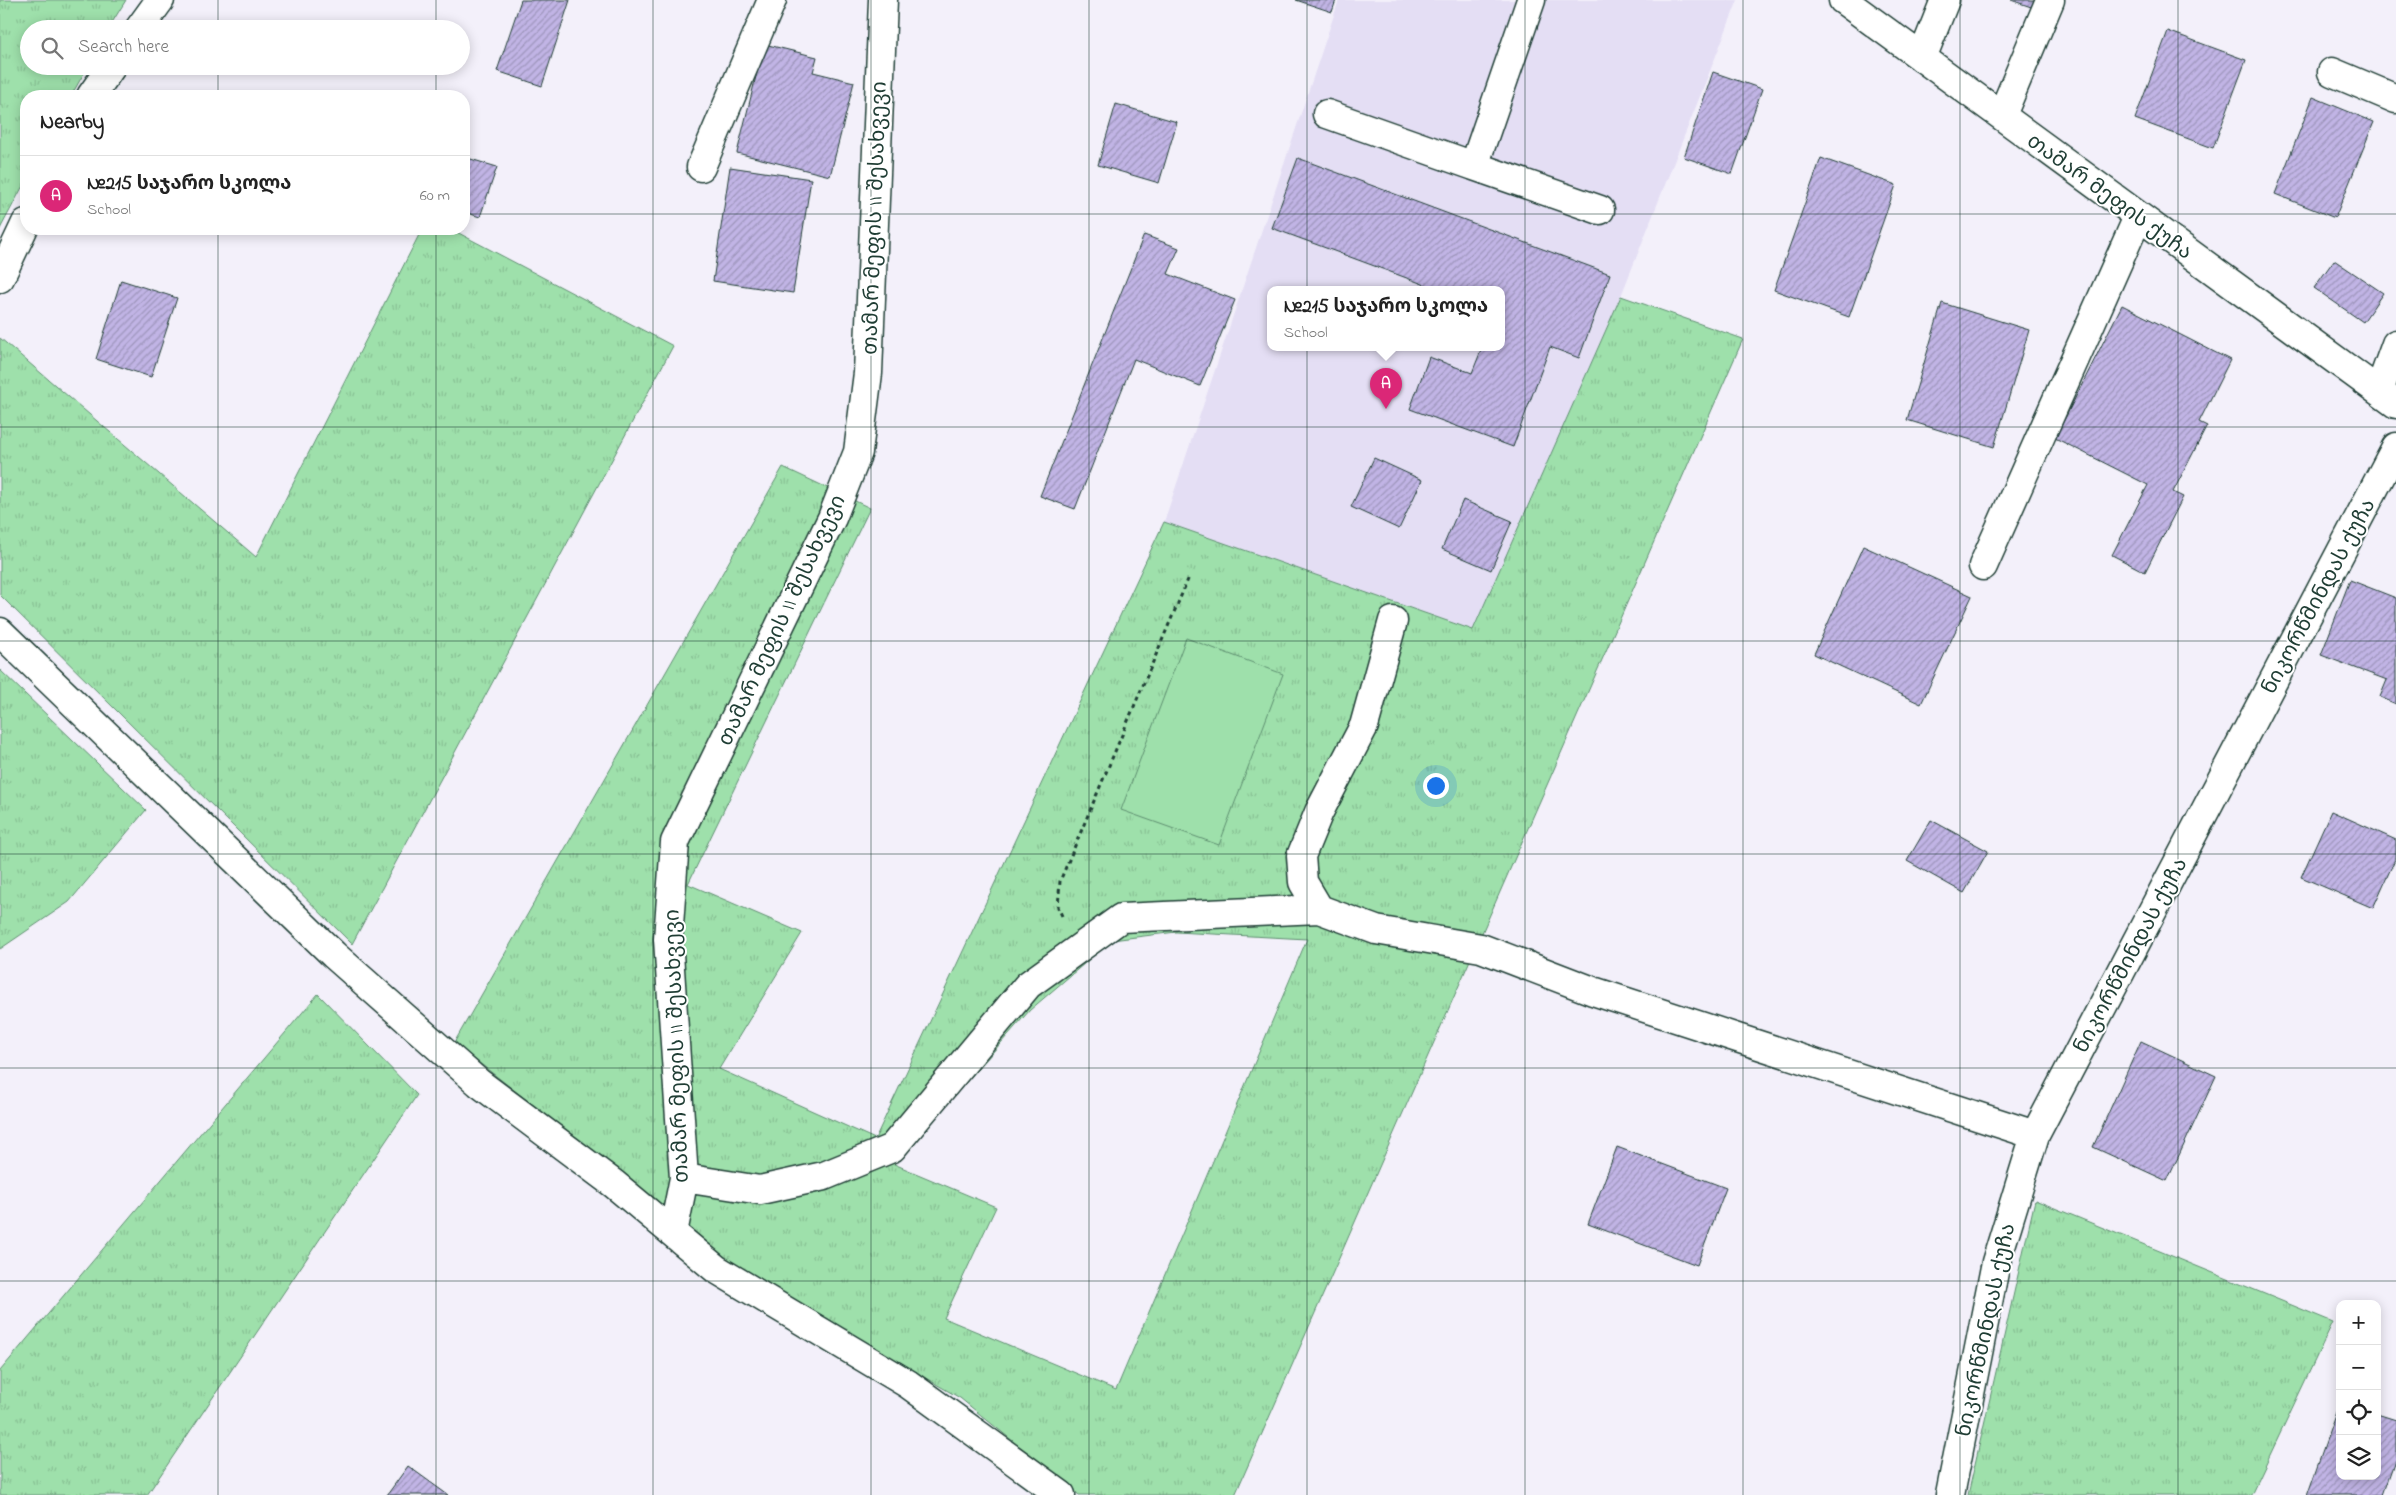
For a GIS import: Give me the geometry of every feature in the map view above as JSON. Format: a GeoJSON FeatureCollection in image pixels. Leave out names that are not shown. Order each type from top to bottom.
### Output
{"type":"FeatureCollection","features":[{"type":"Feature","properties":{"kind":"street"},"geometry":{"type":"LineString","coordinates":[[146,20],[160,0]]}},
{"type":"Feature","properties":{"kind":"street"},"geometry":{"type":"LineString","coordinates":[[702,167],[772,0]]}},
{"type":"Feature","properties":{"kind":"street","name":"თამარ მეფის II შესახვევი"},"geometry":{"type":"LineString","coordinates":[[673,1233],[684,1178],[668,940],[675,842],[832,518],[858,452],[868,373],[883,0]]}},
{"type":"Feature","properties":{"kind":"street"},"geometry":{"type":"LineString","coordinates":[[1474,166],[1530,0]]}},
{"type":"Feature","properties":{"kind":"street","name":"თამარ მეფის ქუჩა"},"geometry":{"type":"LineString","coordinates":[[1843,0],[2002,115],[2138,218],[2387,397]]}},
{"type":"Feature","properties":{"kind":"street"},"geometry":{"type":"LineString","coordinates":[[1922,58],[1945,0]]}},
{"type":"Feature","properties":{"kind":"street"},"geometry":{"type":"LineString","coordinates":[[2002,115],[2050,0]]}},
{"type":"Feature","properties":{"kind":"street"},"geometry":{"type":"LineString","coordinates":[[2332,72],[2396,99]]}},
{"type":"Feature","properties":{"kind":"street"},"geometry":{"type":"LineString","coordinates":[[95,90],[106,75]]}},
{"type":"Feature","properties":{"kind":"street"},"geometry":{"type":"LineString","coordinates":[[1328,114],[1600,210]]}},
{"type":"Feature","properties":{"kind":"street"},"geometry":{"type":"LineString","coordinates":[[1983,566],[2138,218]]}},
{"type":"Feature","properties":{"kind":"street"},"geometry":{"type":"LineString","coordinates":[[0,278],[20,235]]}},
{"type":"Feature","properties":{"kind":"street"},"geometry":{"type":"LineString","coordinates":[[2387,397],[2396,344]]}},
{"type":"Feature","properties":{"kind":"street","name":"ნიკორწმინდას ქუჩა"},"geometry":{"type":"LineString","coordinates":[[1950,1495],[1996,1262],[2034,1135],[2396,447]]}},
{"type":"Feature","properties":{"kind":"street"},"geometry":{"type":"LineString","coordinates":[[1319,909],[1303,882],[1301,856],[1318,812],[1364,726],[1393,621]]}},
{"type":"Feature","properties":{"kind":"street"},"geometry":{"type":"LineString","coordinates":[[0,632],[334,955],[479,1083],[614,1184],[716,1269],[908,1384],[1060,1495]]}},
{"type":"Feature","properties":{"kind":"street"},"geometry":{"type":"LineString","coordinates":[[684,1178],[760,1190],[824,1176],[892,1148],[1028,984],[1121,918],[1319,909],[1376,930],[1481,948],[1592,992],[2034,1135]]}},
{"type":"Feature","properties":{"kind":"path"},"geometry":{"type":"LineString","coordinates":[[1079,948],[1058,907],[1060,881],[1189,577]]}},
{"type":"Feature","properties":{"kind":"shaded area"},"geometry":{"type":"Polygon","coordinates":[[[1339,0],[1738,0],[1621,296],[1473,630],[1164,522],[1339,0]]]}},
{"type":"Feature","properties":{"kind":"green space"},"geometry":{"type":"Polygon","coordinates":[[[0,0],[126,0],[114,20],[20,20],[20,75],[83,75],[74,90],[20,90],[20,191],[0,229],[0,0]]]}},
{"type":"Feature","properties":{"kind":"green space"},"geometry":{"type":"Polygon","coordinates":[[[419,235],[462,235],[673,346],[352,944],[0,595],[0,338],[256,557],[419,235]]]}},
{"type":"Feature","properties":{"kind":"green space"},"geometry":{"type":"Polygon","coordinates":[[[1621,296],[1743,339],[1235,1495],[1079,1495],[960,1398],[718,1257],[636,1186],[454,1043],[783,467],[870,508],[688,884],[802,933],[719,1069],[875,1139],[1164,522],[1473,630],[1621,296]],[[1176,932],[1112,940],[1030,1010],[894,1164],[996,1207],[944,1318],[1116,1390],[1307,939],[1176,932]]]}},
{"type":"Feature","properties":{"kind":"green space"},"geometry":{"type":"Polygon","coordinates":[[[1186,638],[1283,674],[1219,845],[1121,810],[1186,638]]]}},
{"type":"Feature","properties":{"kind":"green space"},"geometry":{"type":"Polygon","coordinates":[[[0,670],[146,810],[69,902],[0,949],[0,670]]]}},
{"type":"Feature","properties":{"kind":"green space"},"geometry":{"type":"Polygon","coordinates":[[[318,994],[417,1095],[147,1495],[0,1495],[0,1371],[318,994]]]}},
{"type":"Feature","properties":{"kind":"green space"},"geometry":{"type":"Polygon","coordinates":[[[2035,1200],[2333,1322],[2251,1495],[1968,1495],[2035,1200]]]}},
{"type":"Feature","properties":{"kind":"building"},"geometry":{"type":"Polygon","coordinates":[[[521,0],[570,0],[542,86],[497,71],[521,0]]]}},
{"type":"Feature","properties":{"kind":"building"},"geometry":{"type":"Polygon","coordinates":[[[1296,0],[1336,0],[1332,12],[1296,0]]]}},
{"type":"Feature","properties":{"kind":"building"},"geometry":{"type":"Polygon","coordinates":[[[2011,0],[2037,0],[2034,8],[2011,0]]]}},
{"type":"Feature","properties":{"kind":"building"},"geometry":{"type":"Polygon","coordinates":[[[2168,31],[2246,60],[2213,148],[2135,119],[2168,31]]]}},
{"type":"Feature","properties":{"kind":"building"},"geometry":{"type":"Polygon","coordinates":[[[764,44],[817,57],[813,72],[854,82],[830,176],[737,153],[764,44]]]}},
{"type":"Feature","properties":{"kind":"building"},"geometry":{"type":"Polygon","coordinates":[[[1713,72],[1762,89],[1732,174],[1684,157],[1713,72]]]}},
{"type":"Feature","properties":{"kind":"building"},"geometry":{"type":"Polygon","coordinates":[[[2313,97],[2374,122],[2335,218],[2275,194],[2313,97]]]}},
{"type":"Feature","properties":{"kind":"building"},"geometry":{"type":"Polygon","coordinates":[[[1116,104],[1177,122],[1159,183],[1098,165],[1116,104]]]}},
{"type":"Feature","properties":{"kind":"building"},"geometry":{"type":"Polygon","coordinates":[[[1298,158],[1610,274],[1579,358],[1550,347],[1513,447],[1410,409],[1429,357],[1472,373],[1481,351],[1505,351],[1505,286],[1428,286],[1272,228],[1298,158]]]}},
{"type":"Feature","properties":{"kind":"building"},"geometry":{"type":"Polygon","coordinates":[[[1821,158],[1896,185],[1849,317],[1774,290],[1821,158]]]}},
{"type":"Feature","properties":{"kind":"building"},"geometry":{"type":"Polygon","coordinates":[[[470,159],[497,167],[480,217],[470,214],[470,159]]]}},
{"type":"Feature","properties":{"kind":"building"},"geometry":{"type":"Polygon","coordinates":[[[730,167],[811,179],[793,293],[713,281],[730,167]]]}},
{"type":"Feature","properties":{"kind":"building"},"geometry":{"type":"Polygon","coordinates":[[[1144,235],[1179,248],[1168,274],[1235,300],[1200,386],[1134,359],[1075,509],[1040,496],[1144,235]]]}},
{"type":"Feature","properties":{"kind":"building"},"geometry":{"type":"Polygon","coordinates":[[[2334,260],[2383,293],[2363,322],[2314,288],[2334,260]]]}},
{"type":"Feature","properties":{"kind":"building"},"geometry":{"type":"Polygon","coordinates":[[[121,280],[177,298],[151,377],[96,359],[121,280]]]}},
{"type":"Feature","properties":{"kind":"building"},"geometry":{"type":"Polygon","coordinates":[[[1942,303],[2029,330],[1994,447],[1907,420],[1942,303]]]}},
{"type":"Feature","properties":{"kind":"building"},"geometry":{"type":"Polygon","coordinates":[[[2122,305],[2230,360],[2199,422],[2207,426],[2173,492],[2183,497],[2145,572],[2112,555],[2148,485],[2055,438],[2122,305]]]}},
{"type":"Feature","properties":{"kind":"building"},"geometry":{"type":"Polygon","coordinates":[[[1374,458],[1422,480],[1399,529],[1351,507],[1374,458]]]}},
{"type":"Feature","properties":{"kind":"building"},"geometry":{"type":"Polygon","coordinates":[[[1463,500],[1512,521],[1491,570],[1442,549],[1463,500]]]}},
{"type":"Feature","properties":{"kind":"building"},"geometry":{"type":"Polygon","coordinates":[[[1863,546],[1972,596],[1921,704],[1814,654],[1863,546]]]}},
{"type":"Feature","properties":{"kind":"building"},"geometry":{"type":"Polygon","coordinates":[[[2350,580],[2396,598],[2396,704],[2380,697],[2387,680],[2321,655],[2350,580]]]}},
{"type":"Feature","properties":{"kind":"building"},"geometry":{"type":"Polygon","coordinates":[[[2331,811],[2396,840],[2396,857],[2373,908],[2301,877],[2331,811]]]}},
{"type":"Feature","properties":{"kind":"building"},"geometry":{"type":"Polygon","coordinates":[[[1931,820],[1988,851],[1964,893],[1907,861],[1931,820]]]}},
{"type":"Feature","properties":{"kind":"building"},"geometry":{"type":"Polygon","coordinates":[[[2141,1041],[2216,1076],[2167,1181],[2093,1147],[2141,1041]]]}},
{"type":"Feature","properties":{"kind":"building"},"geometry":{"type":"Polygon","coordinates":[[[1617,1147],[1726,1188],[1697,1265],[1588,1224],[1617,1147]]]}},
{"type":"Feature","properties":{"kind":"building"},"geometry":{"type":"Polygon","coordinates":[[[2336,1412],[2336,1480],[2381,1480],[2381,1415],[2396,1420],[2396,1458],[2383,1495],[2307,1495],[2336,1412]]]}},
{"type":"Feature","properties":{"kind":"building"},"geometry":{"type":"Polygon","coordinates":[[[408,1466],[448,1495],[387,1495],[408,1466]]]}},
{"type":"Feature","properties":{"kind":"place","name":"№215 საჯარო სკოლა"},"geometry":{"type":"Point","coordinates":[1386,409]}}]}
